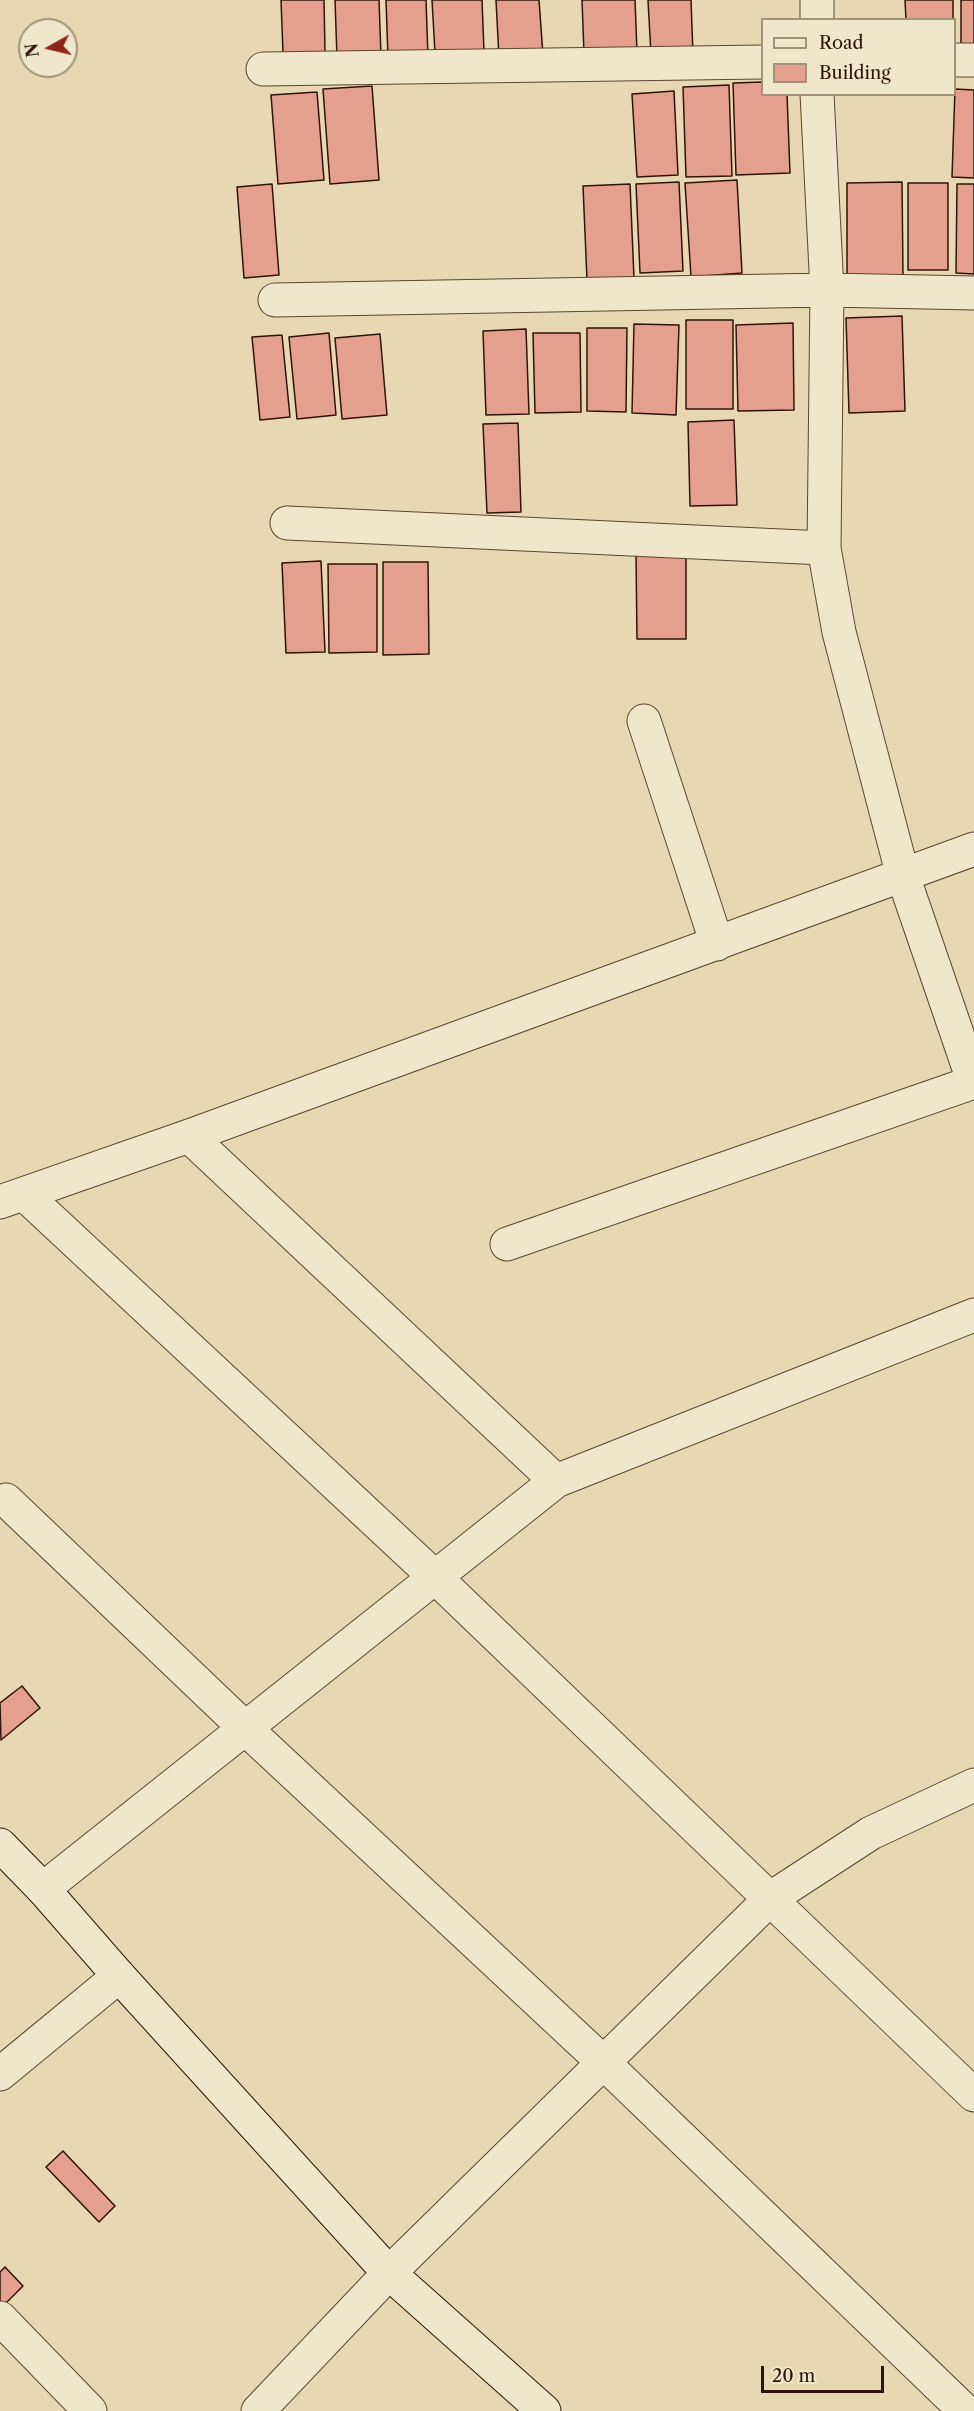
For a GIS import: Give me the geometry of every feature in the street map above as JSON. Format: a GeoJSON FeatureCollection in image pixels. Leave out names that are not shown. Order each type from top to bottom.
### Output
{"type":"FeatureCollection","features":[{"type":"Feature","properties":{"kind":"street"},"geometry":{"type":"LineString","coordinates":[[817,0],[817,18]]}},
{"type":"Feature","properties":{"kind":"street"},"geometry":{"type":"LineString","coordinates":[[956,60],[974,60]]}},
{"type":"Feature","properties":{"kind":"street"},"geometry":{"type":"LineString","coordinates":[[263,69],[761,62]]}},
{"type":"Feature","properties":{"kind":"street"},"geometry":{"type":"LineString","coordinates":[[507,1244],[974,1083],[903,876],[839,632],[824,548],[827,290],[817,96]]}},
{"type":"Feature","properties":{"kind":"street"},"geometry":{"type":"LineString","coordinates":[[274,300],[827,290],[974,292]]}},
{"type":"Feature","properties":{"kind":"street"},"geometry":{"type":"LineString","coordinates":[[286,523],[824,548]]}},
{"type":"Feature","properties":{"kind":"street"},"geometry":{"type":"LineString","coordinates":[[644,721],[717,944]]}},
{"type":"Feature","properties":{"kind":"street"},"geometry":{"type":"LineString","coordinates":[[974,849],[189,1136],[12,1198],[435,1578],[974,2095]]}},
{"type":"Feature","properties":{"kind":"street"},"geometry":{"type":"LineString","coordinates":[[189,1136],[556,1481]]}},
{"type":"Feature","properties":{"kind":"street"},"geometry":{"type":"LineString","coordinates":[[43,1889],[556,1481],[974,1315]]}},
{"type":"Feature","properties":{"kind":"street"},"geometry":{"type":"LineString","coordinates":[[6,1500],[246,1729],[604,2063],[963,2405]]}},
{"type":"Feature","properties":{"kind":"street"},"geometry":{"type":"LineString","coordinates":[[258,2411],[389,2273],[771,1898],[872,1833],[974,1785]]}},
{"type":"Feature","properties":{"kind":"street"},"geometry":{"type":"LineString","coordinates":[[0,1845],[43,1889],[389,2273],[544,2411]]}},
{"type":"Feature","properties":{"kind":"street"},"geometry":{"type":"LineString","coordinates":[[0,2074],[119,1976]]}},
{"type":"Feature","properties":{"kind":"street"},"geometry":{"type":"LineString","coordinates":[[0,2318],[90,2411]]}},
{"type":"Feature","properties":{"kind":"building"},"geometry":{"type":"Polygon","coordinates":[[[281,0],[324,0],[325,52],[283,53],[281,0]]]}},
{"type":"Feature","properties":{"kind":"building"},"geometry":{"type":"Polygon","coordinates":[[[335,0],[379,0],[381,56],[337,58],[335,0]]]}},
{"type":"Feature","properties":{"kind":"building"},"geometry":{"type":"Polygon","coordinates":[[[386,0],[426,0],[428,57],[388,58],[386,0]]]}},
{"type":"Feature","properties":{"kind":"building"},"geometry":{"type":"Polygon","coordinates":[[[432,0],[482,0],[484,51],[435,53],[432,0]]]}},
{"type":"Feature","properties":{"kind":"building"},"geometry":{"type":"Polygon","coordinates":[[[496,0],[539,0],[543,55],[499,58],[496,0]]]}},
{"type":"Feature","properties":{"kind":"building"},"geometry":{"type":"Polygon","coordinates":[[[582,0],[635,0],[637,52],[584,53],[582,0]]]}},
{"type":"Feature","properties":{"kind":"building"},"geometry":{"type":"Polygon","coordinates":[[[648,0],[691,0],[693,54],[651,55],[648,0]]]}},
{"type":"Feature","properties":{"kind":"building"},"geometry":{"type":"Polygon","coordinates":[[[905,0],[953,0],[953,18],[906,18],[905,0]]]}},
{"type":"Feature","properties":{"kind":"building"},"geometry":{"type":"Polygon","coordinates":[[[961,0],[974,0],[974,48],[961,48],[961,0]]]}},
{"type":"Feature","properties":{"kind":"building"},"geometry":{"type":"Polygon","coordinates":[[[761,82],[761,96],[787,96],[790,173],[736,175],[733,83],[761,82]]]}},
{"type":"Feature","properties":{"kind":"building"},"geometry":{"type":"Polygon","coordinates":[[[729,85],[732,176],[686,177],[683,87],[729,85]]]}},
{"type":"Feature","properties":{"kind":"building"},"geometry":{"type":"Polygon","coordinates":[[[372,86],[379,180],[330,184],[323,89],[372,86]]]}},
{"type":"Feature","properties":{"kind":"building"},"geometry":{"type":"Polygon","coordinates":[[[956,89],[974,90],[974,178],[952,177],[956,89]]]}},
{"type":"Feature","properties":{"kind":"building"},"geometry":{"type":"Polygon","coordinates":[[[674,91],[678,175],[637,177],[632,94],[674,91]]]}},
{"type":"Feature","properties":{"kind":"building"},"geometry":{"type":"Polygon","coordinates":[[[317,92],[324,180],[278,184],[271,95],[317,92]]]}},
{"type":"Feature","properties":{"kind":"building"},"geometry":{"type":"Polygon","coordinates":[[[737,180],[742,273],[691,277],[685,183],[737,180]]]}},
{"type":"Feature","properties":{"kind":"building"},"geometry":{"type":"Polygon","coordinates":[[[679,182],[683,271],[640,273],[636,184],[679,182]]]}},
{"type":"Feature","properties":{"kind":"building"},"geometry":{"type":"Polygon","coordinates":[[[902,182],[903,275],[847,276],[847,183],[902,182]]]}},
{"type":"Feature","properties":{"kind":"building"},"geometry":{"type":"Polygon","coordinates":[[[908,183],[948,183],[948,270],[908,270],[908,183]]]}},
{"type":"Feature","properties":{"kind":"building"},"geometry":{"type":"Polygon","coordinates":[[[272,184],[279,275],[244,278],[237,187],[272,184]]]}},
{"type":"Feature","properties":{"kind":"building"},"geometry":{"type":"Polygon","coordinates":[[[630,184],[634,278],[587,280],[583,186],[630,184]]]}},
{"type":"Feature","properties":{"kind":"building"},"geometry":{"type":"Polygon","coordinates":[[[957,184],[974,184],[974,274],[956,273],[957,184]]]}},
{"type":"Feature","properties":{"kind":"building"},"geometry":{"type":"Polygon","coordinates":[[[902,316],[905,411],[849,413],[846,318],[902,316]]]}},
{"type":"Feature","properties":{"kind":"building"},"geometry":{"type":"Polygon","coordinates":[[[686,320],[733,320],[733,409],[686,409],[686,320]]]}},
{"type":"Feature","properties":{"kind":"building"},"geometry":{"type":"Polygon","coordinates":[[[793,323],[794,410],[738,411],[736,325],[793,323]]]}},
{"type":"Feature","properties":{"kind":"building"},"geometry":{"type":"Polygon","coordinates":[[[634,324],[679,325],[676,415],[632,413],[634,324]]]}},
{"type":"Feature","properties":{"kind":"building"},"geometry":{"type":"Polygon","coordinates":[[[587,328],[627,328],[626,412],[587,411],[587,328]]]}},
{"type":"Feature","properties":{"kind":"building"},"geometry":{"type":"Polygon","coordinates":[[[526,329],[529,414],[486,415],[483,331],[526,329]]]}},
{"type":"Feature","properties":{"kind":"building"},"geometry":{"type":"Polygon","coordinates":[[[329,333],[336,415],[297,419],[289,337],[329,333]]]}},
{"type":"Feature","properties":{"kind":"building"},"geometry":{"type":"Polygon","coordinates":[[[533,333],[580,333],[581,412],[535,413],[533,333]]]}},
{"type":"Feature","properties":{"kind":"building"},"geometry":{"type":"Polygon","coordinates":[[[380,334],[387,415],[342,419],[335,338],[380,334]]]}},
{"type":"Feature","properties":{"kind":"building"},"geometry":{"type":"Polygon","coordinates":[[[282,335],[290,417],[260,420],[252,337],[282,335]]]}},
{"type":"Feature","properties":{"kind":"building"},"geometry":{"type":"Polygon","coordinates":[[[734,420],[737,505],[690,506],[688,422],[734,420]]]}},
{"type":"Feature","properties":{"kind":"building"},"geometry":{"type":"Polygon","coordinates":[[[518,423],[521,512],[487,513],[483,424],[518,423]]]}},
{"type":"Feature","properties":{"kind":"building"},"geometry":{"type":"Polygon","coordinates":[[[636,554],[686,554],[686,639],[637,639],[636,554]]]}},
{"type":"Feature","properties":{"kind":"building"},"geometry":{"type":"Polygon","coordinates":[[[321,561],[325,652],[286,653],[282,563],[321,561]]]}},
{"type":"Feature","properties":{"kind":"building"},"geometry":{"type":"Polygon","coordinates":[[[383,562],[428,562],[429,654],[383,655],[383,562]]]}},
{"type":"Feature","properties":{"kind":"building"},"geometry":{"type":"Polygon","coordinates":[[[328,564],[377,564],[377,652],[329,653],[328,564]]]}},
{"type":"Feature","properties":{"kind":"building"},"geometry":{"type":"Polygon","coordinates":[[[22,1686],[40,1708],[1,1740],[0,1703],[22,1686]]]}},
{"type":"Feature","properties":{"kind":"building"},"geometry":{"type":"Polygon","coordinates":[[[63,2151],[115,2206],[99,2222],[46,2167],[63,2151]]]}},
{"type":"Feature","properties":{"kind":"building"},"geometry":{"type":"Polygon","coordinates":[[[5,2267],[23,2286],[2,2307],[0,2304],[0,2272],[5,2267]]]}}]}
